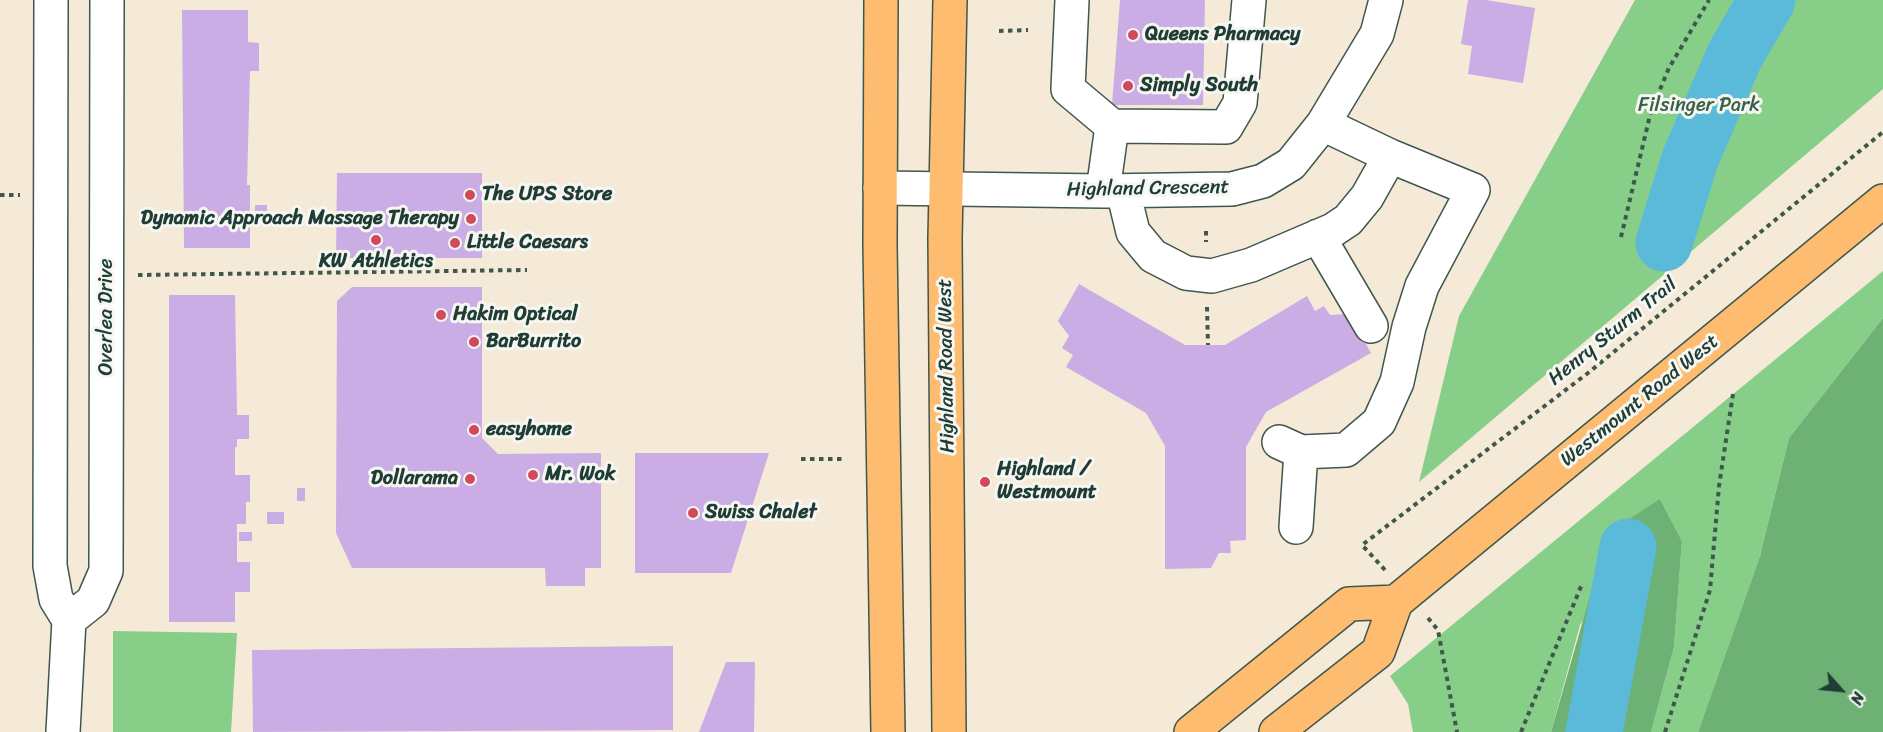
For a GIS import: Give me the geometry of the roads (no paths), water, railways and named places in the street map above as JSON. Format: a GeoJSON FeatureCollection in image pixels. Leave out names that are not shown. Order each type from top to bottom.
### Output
{"type":"FeatureCollection","features":[{"type":"Feature","properties":{"kind":"main road"},"geometry":{"type":"LineString","coordinates":[[881,0],[880,188],[888,732]]}},
{"type":"Feature","properties":{"kind":"main road","name":"Highland Road West"},"geometry":{"type":"LineString","coordinates":[[949,732],[947,189],[950,0]]}},
{"type":"Feature","properties":{"kind":"main road","name":"Westmount Road West"},"geometry":{"type":"LineString","coordinates":[[1396,602],[1883,201]]}},
{"type":"Feature","properties":{"kind":"main road"},"geometry":{"type":"LineString","coordinates":[[1191,732],[1349,604],[1396,602],[1378,652],[1276,732]]}},
{"type":"Feature","properties":{"kind":"street"},"geometry":{"type":"LineString","coordinates":[[51,0],[50,566],[56,599],[69,620],[63,732]]}},
{"type":"Feature","properties":{"kind":"street","name":"Overlea Drive"},"geometry":{"type":"LineString","coordinates":[[69,620],[93,601],[106,571],[107,0]]}},
{"type":"Feature","properties":{"kind":"street"},"geometry":{"type":"LineString","coordinates":[[1072,0],[1068,89],[1113,126],[1226,127],[1240,103],[1249,0]]}},
{"type":"Feature","properties":{"kind":"street","name":"Highland Crescent"},"geometry":{"type":"LineString","coordinates":[[880,188],[1113,191],[1232,189],[1263,181],[1291,164],[1323,124],[1377,34],[1386,0]]}},
{"type":"Feature","properties":{"kind":"street"},"geometry":{"type":"LineString","coordinates":[[1296,527],[1290,447],[1346,450],[1379,422],[1397,382],[1409,327],[1422,286],[1473,190],[1390,156],[1323,124]]}},
{"type":"Feature","properties":{"kind":"street"},"geometry":{"type":"LineString","coordinates":[[1113,126],[1113,191],[1133,232],[1153,256],[1186,273],[1212,276],[1251,265],[1318,236],[1348,220],[1367,197],[1390,156]]}},
{"type":"Feature","properties":{"kind":"street"},"geometry":{"type":"LineString","coordinates":[[1318,236],[1371,326]]}},
{"type":"Feature","properties":{"kind":"waterway"},"geometry":{"type":"LineString","coordinates":[[1664,243],[1690,159],[1735,55],[1767,0]]}},
{"type":"Feature","properties":{"kind":"waterway"},"geometry":{"type":"LineString","coordinates":[[1594,732],[1628,547]]}},
{"type":"Feature","properties":{"kind":"place","name":"Queens Pharmacy"},"geometry":{"type":"Point","coordinates":[1133,35]}},
{"type":"Feature","properties":{"kind":"place","name":"Simply South"},"geometry":{"type":"Point","coordinates":[1128,86]}},
{"type":"Feature","properties":{"kind":"place","name":"The UPS Store"},"geometry":{"type":"Point","coordinates":[470,195]}},
{"type":"Feature","properties":{"kind":"place","name":"Dynamic Approach Massage Therapy"},"geometry":{"type":"Point","coordinates":[471,219]}},
{"type":"Feature","properties":{"kind":"place","name":"KW Athletics"},"geometry":{"type":"Point","coordinates":[376,240]}},
{"type":"Feature","properties":{"kind":"place","name":"Little Caesars"},"geometry":{"type":"Point","coordinates":[455,243]}},
{"type":"Feature","properties":{"kind":"place","name":"Hakim Optical"},"geometry":{"type":"Point","coordinates":[441,315]}},
{"type":"Feature","properties":{"kind":"place","name":"BarBurrito"},"geometry":{"type":"Point","coordinates":[474,342]}},
{"type":"Feature","properties":{"kind":"place","name":"easyhome"},"geometry":{"type":"Point","coordinates":[474,430]}},
{"type":"Feature","properties":{"kind":"place","name":"Mr. Wok"},"geometry":{"type":"Point","coordinates":[533,475]}},
{"type":"Feature","properties":{"kind":"place","name":"Dollarama"},"geometry":{"type":"Point","coordinates":[470,479]}},
{"type":"Feature","properties":{"kind":"place","name":"Highland / Westmount"},"geometry":{"type":"Point","coordinates":[985,482]}},
{"type":"Feature","properties":{"kind":"place","name":"Swiss Chalet"},"geometry":{"type":"Point","coordinates":[693,513]}},
{"type":"Feature","properties":{"kind":"park label","name":"Filsinger Park"},"geometry":{"type":"Point","coordinates":[1699,106]}}]}
